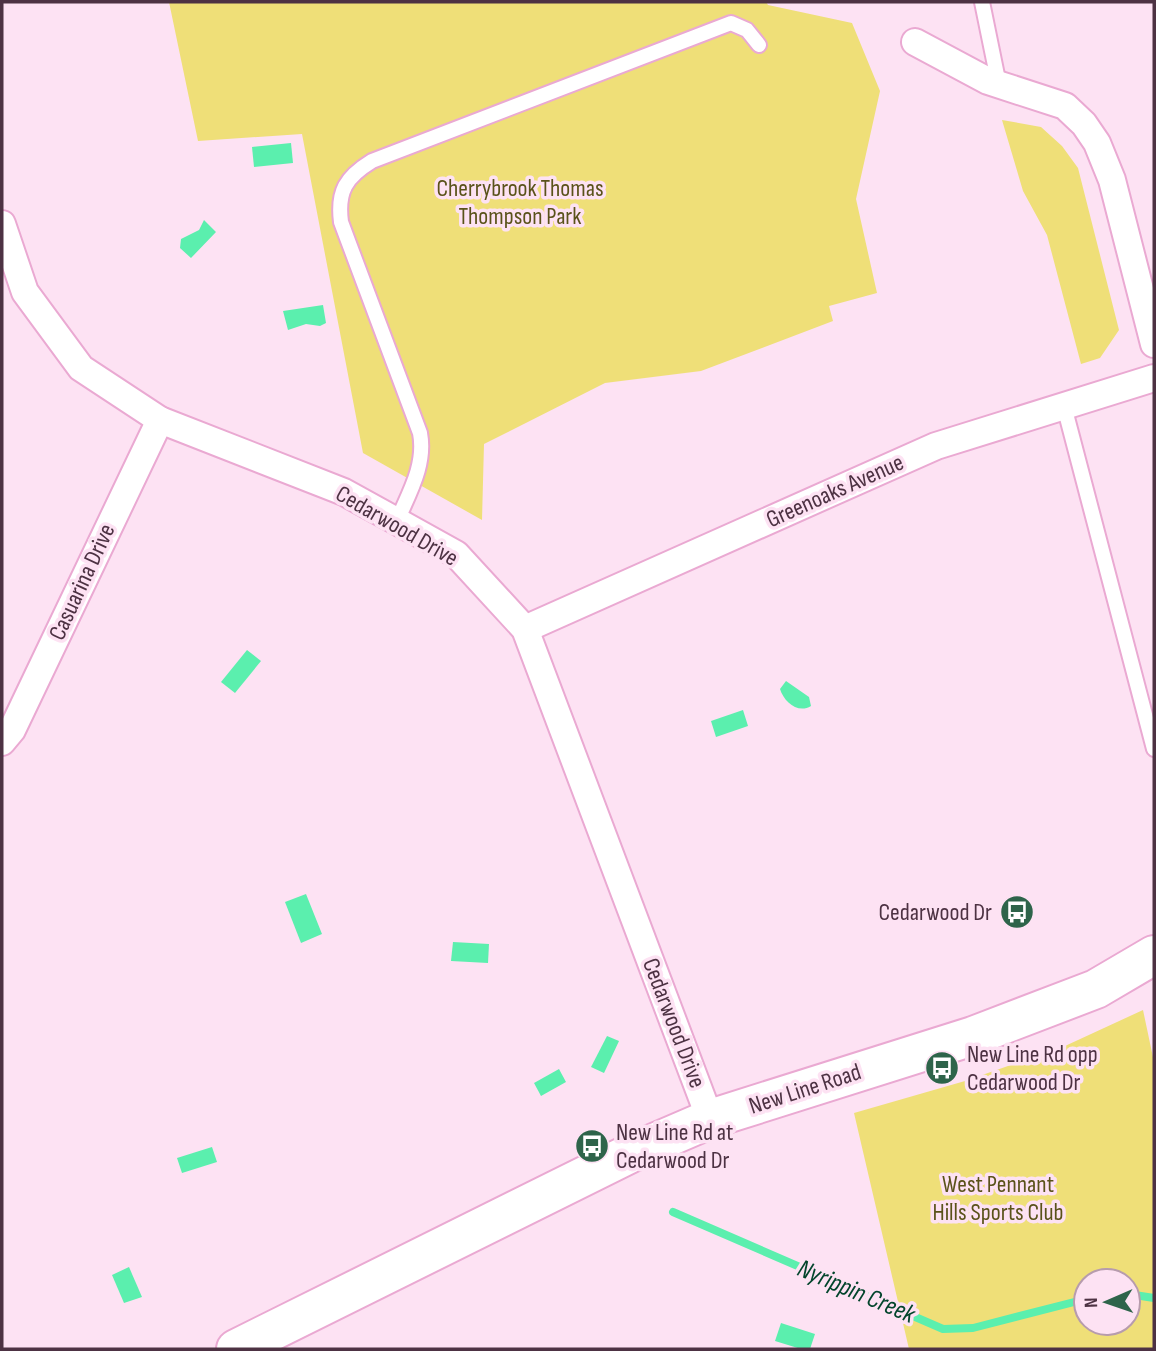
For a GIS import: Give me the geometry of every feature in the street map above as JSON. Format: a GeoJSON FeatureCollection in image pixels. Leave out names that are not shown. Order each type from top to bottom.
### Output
{"type":"FeatureCollection","features":[{"type":"Feature","properties":{"kind":"main road","name":"New Line Road"},"geometry":{"type":"LineString","coordinates":[[236,1349],[631,1153],[710,1119],[973,1036],[1096,989],[1154,954]]}},
{"type":"Feature","properties":{"kind":"street"},"geometry":{"type":"LineString","coordinates":[[915,42],[999,85],[1065,106],[1084,124],[1097,143],[1112,180],[1154,344]]}},
{"type":"Feature","properties":{"kind":"street","name":"Cedarwood Drive"},"geometry":{"type":"LineString","coordinates":[[2,224],[25,292],[80,368],[160,420],[344,492],[456,554],[525,629],[710,1119]]}},
{"type":"Feature","properties":{"kind":"street","name":"Greenoaks Avenue"},"geometry":{"type":"LineString","coordinates":[[525,629],[936,446],[1154,378]]}},
{"type":"Feature","properties":{"kind":"street","name":"Casuarina Drive"},"geometry":{"type":"LineString","coordinates":[[2,742],[12,730],[160,420]]}},
{"type":"Feature","properties":{"kind":"lane"},"geometry":{"type":"LineString","coordinates":[[982,2],[999,85]]}},
{"type":"Feature","properties":{"kind":"lane"},"geometry":{"type":"LineString","coordinates":[[397,521],[420,464],[423,449],[421,433],[341,222],[339,202],[344,186],[358,170],[372,161],[731,23],[747,30],[759,45]]}},
{"type":"Feature","properties":{"kind":"lane"},"geometry":{"type":"LineString","coordinates":[[1064,406],[1154,749]]}},
{"type":"Feature","properties":{"kind":"green space","name":"Cherrybrook Thomas Thompson Park"},"geometry":{"type":"Polygon","coordinates":[[[169,2],[766,2],[768,5],[852,23],[880,91],[856,199],[877,293],[829,306],[833,321],[701,371],[605,383],[484,444],[482,520],[363,453],[302,134],[198,141],[169,2]]]}},
{"type":"Feature","properties":{"kind":"green space"},"geometry":{"type":"Polygon","coordinates":[[[1002,120],[1041,127],[1062,146],[1078,168],[1119,330],[1100,358],[1081,364],[1047,235],[1023,191],[1002,120]]]}},
{"type":"Feature","properties":{"kind":"green space","name":"West Pennant Hills Sports Club"},"geometry":{"type":"Polygon","coordinates":[[[1143,1010],[1154,1062],[1154,1349],[909,1349],[854,1113],[965,1081],[1065,1046],[1143,1010]]]}},
{"type":"Feature","properties":{"kind":"shaded area"},"geometry":{"type":"Polygon","coordinates":[[[291,143],[293,163],[254,167],[252,147],[291,143]]]}},
{"type":"Feature","properties":{"kind":"shaded area"},"geometry":{"type":"Polygon","coordinates":[[[204,220],[216,232],[191,258],[180,248],[181,239],[199,230],[204,220]]]}},
{"type":"Feature","properties":{"kind":"shaded area"},"geometry":{"type":"Polygon","coordinates":[[[323,305],[326,323],[320,326],[306,324],[288,330],[283,311],[323,305]]]}},
{"type":"Feature","properties":{"kind":"shaded area"},"geometry":{"type":"Polygon","coordinates":[[[247,650],[261,661],[235,693],[221,682],[247,650]]]}},
{"type":"Feature","properties":{"kind":"shaded area"},"geometry":{"type":"Polygon","coordinates":[[[786,681],[809,697],[811,706],[801,709],[788,702],[780,689],[786,681]]]}},
{"type":"Feature","properties":{"kind":"shaded area"},"geometry":{"type":"Polygon","coordinates":[[[743,710],[748,726],[716,737],[711,721],[743,710]]]}},
{"type":"Feature","properties":{"kind":"shaded area"},"geometry":{"type":"Polygon","coordinates":[[[306,894],[322,934],[301,943],[285,902],[306,894]]]}},
{"type":"Feature","properties":{"kind":"shaded area"},"geometry":{"type":"Polygon","coordinates":[[[453,942],[489,944],[488,963],[451,961],[453,942]]]}},
{"type":"Feature","properties":{"kind":"shaded area"},"geometry":{"type":"Polygon","coordinates":[[[607,1036],[619,1041],[604,1073],[591,1067],[607,1036]]]}},
{"type":"Feature","properties":{"kind":"shaded area"},"geometry":{"type":"Polygon","coordinates":[[[559,1069],[566,1082],[541,1096],[534,1083],[559,1069]]]}},
{"type":"Feature","properties":{"kind":"shaded area"},"geometry":{"type":"Polygon","coordinates":[[[212,1147],[217,1162],[182,1173],[177,1158],[212,1147]]]}},
{"type":"Feature","properties":{"kind":"shaded area"},"geometry":{"type":"Polygon","coordinates":[[[129,1267],[142,1297],[124,1303],[112,1275],[129,1267]]]}},
{"type":"Feature","properties":{"kind":"shaded area"},"geometry":{"type":"Polygon","coordinates":[[[781,1323],[815,1334],[810,1349],[775,1341],[781,1323]]]}},
{"type":"Feature","properties":{"kind":"waterway","name":"Nyrippin Creek"},"geometry":{"type":"LineString","coordinates":[[673,1212],[943,1329],[973,1328],[1072,1303]]}},
{"type":"Feature","properties":{"kind":"waterway","name":"Nyrippin Creek"},"geometry":{"type":"LineString","coordinates":[[1142,1296],[1154,1298]]}},
{"type":"Feature","properties":{"kind":"place","name":"Cedarwood Dr"},"geometry":{"type":"Point","coordinates":[1017,912]}},
{"type":"Feature","properties":{"kind":"place","name":"New Line Rd opp Cedarwood Dr"},"geometry":{"type":"Point","coordinates":[942,1068]}},
{"type":"Feature","properties":{"kind":"place","name":"New Line Rd at Cedarwood Dr"},"geometry":{"type":"Point","coordinates":[592,1146]}}]}
